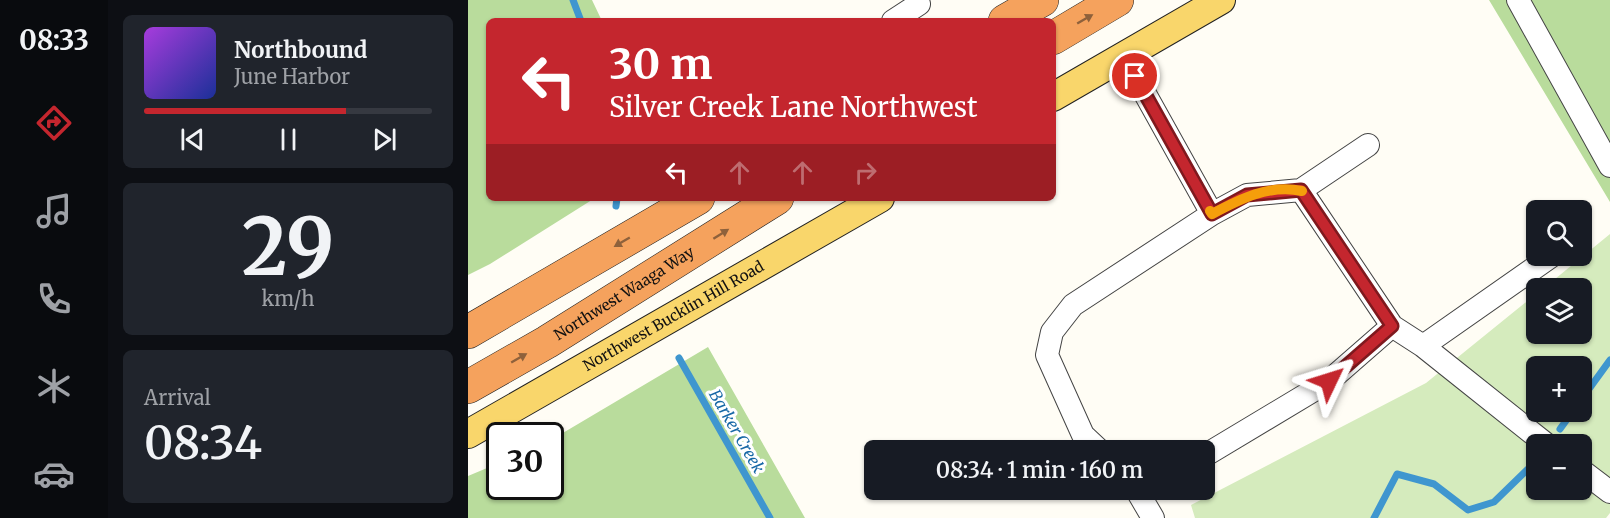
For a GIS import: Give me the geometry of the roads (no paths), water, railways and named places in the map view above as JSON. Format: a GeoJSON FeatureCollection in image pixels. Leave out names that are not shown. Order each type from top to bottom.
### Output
{"type":"FeatureCollection","features":[{"type":"Feature","properties":{"kind":"highway"},"geometry":{"type":"LineString","coordinates":[[1010,18],[1042,0]]}},
{"type":"Feature","properties":{"kind":"highway"},"geometry":{"type":"LineString","coordinates":[[1056,36],[1117,0]]}},
{"type":"Feature","properties":{"kind":"highway"},"geometry":{"type":"LineString","coordinates":[[468,332],[693,201]]}},
{"type":"Feature","properties":{"kind":"highway","name":"Northwest Waaga Way"},"geometry":{"type":"LineString","coordinates":[[468,387],[547,342],[772,201]]}},
{"type":"Feature","properties":{"kind":"main road"},"geometry":{"type":"LineString","coordinates":[[1056,95],[1221,0]]}},
{"type":"Feature","properties":{"kind":"main road","name":"Northwest Bucklin Hill Road"},"geometry":{"type":"LineString","coordinates":[[468,434],[875,201]]}},
{"type":"Feature","properties":{"kind":"street"},"geometry":{"type":"LineString","coordinates":[[1518,0],[1610,166]]}},
{"type":"Feature","properties":{"kind":"street"},"geometry":{"type":"LineString","coordinates":[[896,18],[916,1]]}},
{"type":"Feature","properties":{"kind":"street"},"geometry":{"type":"LineString","coordinates":[[1124,56],[1212,214]]}},
{"type":"Feature","properties":{"kind":"street"},"geometry":{"type":"LineString","coordinates":[[1088,440],[1083,435],[1047,355],[1052,332],[1073,305],[1212,214],[1247,195],[1301,190],[1368,145]]}},
{"type":"Feature","properties":{"kind":"street"},"geometry":{"type":"LineString","coordinates":[[1301,190],[1392,326],[1423,346],[1533,434]]}},
{"type":"Feature","properties":{"kind":"street"},"geometry":{"type":"LineString","coordinates":[[1423,346],[1537,266]]}},
{"type":"Feature","properties":{"kind":"street"},"geometry":{"type":"LineString","coordinates":[[1215,449],[1329,381],[1392,326]]}},
{"type":"Feature","properties":{"kind":"street"},"geometry":{"type":"LineString","coordinates":[[1592,478],[1610,492]]}},
{"type":"Feature","properties":{"kind":"street"},"geometry":{"type":"LineString","coordinates":[[1142,500],[1153,518]]}},
{"type":"Feature","properties":{"kind":"waterway","name":"Barker Creek"},"geometry":{"type":"LineString","coordinates":[[573,0],[580,18]]}},
{"type":"Feature","properties":{"kind":"waterway","name":"Barker Creek"},"geometry":{"type":"LineString","coordinates":[[616,206],[617,201]]}},
{"type":"Feature","properties":{"kind":"waterway","name":"Barker Creek"},"geometry":{"type":"LineString","coordinates":[[679,358],[770,518]]}},
{"type":"Feature","properties":{"kind":"waterway"},"geometry":{"type":"LineString","coordinates":[[1592,385],[1610,360]]}},
{"type":"Feature","properties":{"kind":"waterway"},"geometry":{"type":"LineString","coordinates":[[1560,429],[1565,422]]}},
{"type":"Feature","properties":{"kind":"waterway"},"geometry":{"type":"LineString","coordinates":[[1374,518],[1397,474],[1434,484],[1468,510],[1494,502],[1526,471]]}}]}
